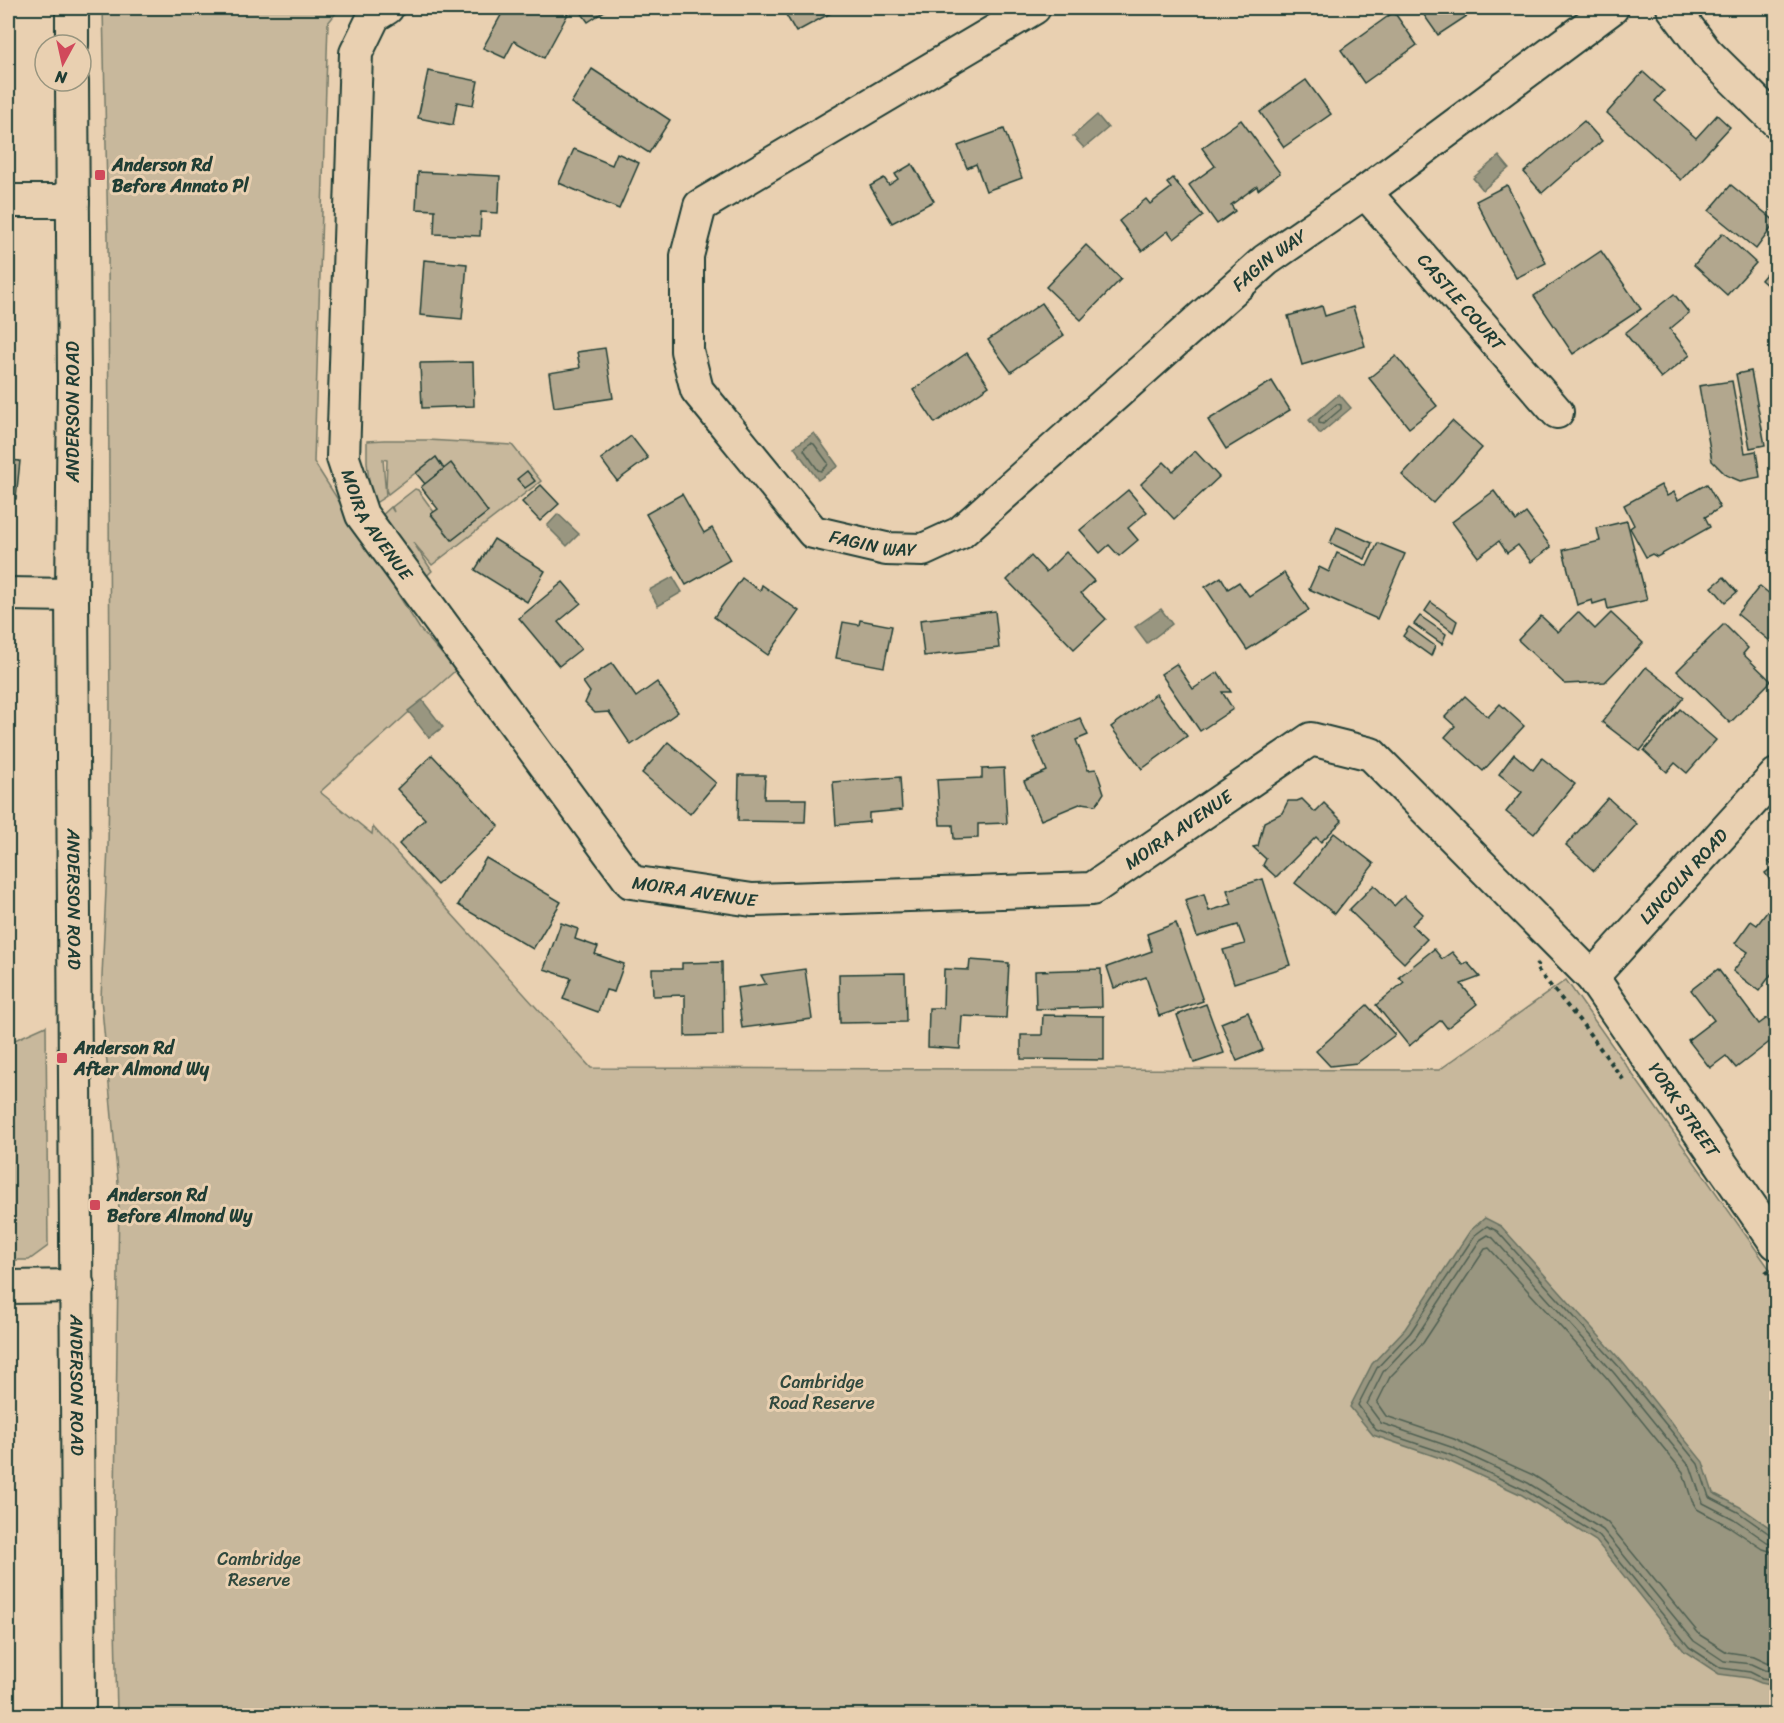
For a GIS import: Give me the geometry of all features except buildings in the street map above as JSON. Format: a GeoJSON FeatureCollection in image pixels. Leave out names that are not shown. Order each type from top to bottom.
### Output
{"type":"FeatureCollection","features":[{"type":"Feature","properties":{"kind":"street"},"geometry":{"type":"LineString","coordinates":[[72,8],[72,33]]}},
{"type":"Feature","properties":{"kind":"street","name":"MOIRA AVENUE"},"geometry":{"type":"LineString","coordinates":[[387,8],[374,16],[356,53],[343,458],[362,515],[631,882],[752,900],[1092,890],[1311,739],[1371,754],[1592,977]]}},
{"type":"Feature","properties":{"kind":"street","name":"FAGIN WAY"},"geometry":{"type":"LineString","coordinates":[[1034,8],[700,206],[687,256],[687,351],[697,390],[813,532],[886,549],[923,550],[960,533],[1266,260],[1365,192],[1612,8]]}},
{"type":"Feature","properties":{"kind":"street"},"geometry":{"type":"LineString","coordinates":[[1673,8],[1706,51],[1776,121]]}},
{"type":"Feature","properties":{"kind":"street","name":"ANDERSON ROAD"},"geometry":{"type":"LineString","coordinates":[[72,93],[72,595],[79,1716]]}},
{"type":"Feature","properties":{"kind":"street","name":"CASTLE COURT"},"geometry":{"type":"LineString","coordinates":[[1365,192],[1557,412]]}},
{"type":"Feature","properties":{"kind":"street"},"geometry":{"type":"LineString","coordinates":[[8,201],[73,201]]}},
{"type":"Feature","properties":{"kind":"street"},"geometry":{"type":"LineString","coordinates":[[8,594],[72,595]]}},
{"type":"Feature","properties":{"kind":"street","name":"LINCOLN ROAD"},"geometry":{"type":"LineString","coordinates":[[1592,977],[1776,775]]}},
{"type":"Feature","properties":{"kind":"street","name":"YORK STREET"},"geometry":{"type":"LineString","coordinates":[[1592,977],[1776,1243]]}},
{"type":"Feature","properties":{"kind":"street"},"geometry":{"type":"LineString","coordinates":[[8,1287],[78,1286]]}},
{"type":"Feature","properties":{"kind":"green space","name":"Cambridge Road Reserve"},"geometry":{"type":"Polygon","coordinates":[[[103,8],[340,8],[328,23],[314,462],[420,629],[456,670],[320,792],[372,834],[373,827],[591,1068],[1439,1070],[1566,980],[1776,1278],[1776,1715],[117,1715],[114,1577],[119,1193],[101,998],[108,847],[110,720],[108,237],[103,8]]]}},
{"type":"Feature","properties":{"kind":"green space"},"geometry":{"type":"Polygon","coordinates":[[[367,441],[512,445],[541,481],[432,565],[413,542],[432,571],[421,581],[378,519],[391,507],[394,512],[392,507],[415,489],[434,512],[431,515],[452,540],[487,512],[444,469],[436,457],[388,494],[386,490],[387,460],[383,459],[386,496],[377,502],[371,500],[367,441]]]}},
{"type":"Feature","properties":{"kind":"green space"},"geometry":{"type":"Polygon","coordinates":[[[46,1026],[48,1246],[29,1260],[8,1260],[8,1043],[46,1026]]]}},
{"type":"Feature","properties":{"kind":"water"},"geometry":{"type":"Polygon","coordinates":[[[1097,115],[1108,128],[1084,148],[1073,136],[1097,115]]]}},
{"type":"Feature","properties":{"kind":"water"},"geometry":{"type":"Polygon","coordinates":[[[1499,156],[1509,168],[1483,190],[1473,178],[1499,156]]]}},
{"type":"Feature","properties":{"kind":"water"},"geometry":{"type":"Polygon","coordinates":[[[1339,394],[1351,408],[1320,434],[1309,420],[1339,394]]]}},
{"type":"Feature","properties":{"kind":"water"},"geometry":{"type":"Polygon","coordinates":[[[814,433],[838,466],[818,480],[794,447],[814,433]]]}},
{"type":"Feature","properties":{"kind":"water"},"geometry":{"type":"Polygon","coordinates":[[[558,514],[579,534],[567,546],[547,526],[558,514]]]}},
{"type":"Feature","properties":{"kind":"water"},"geometry":{"type":"Polygon","coordinates":[[[673,577],[682,592],[658,606],[649,590],[673,577]]]}},
{"type":"Feature","properties":{"kind":"water"},"geometry":{"type":"Polygon","coordinates":[[[1161,609],[1172,624],[1147,643],[1135,627],[1161,609]]]}},
{"type":"Feature","properties":{"kind":"water"},"geometry":{"type":"Polygon","coordinates":[[[422,700],[443,727],[429,738],[408,711],[422,700]]]}},
{"type":"Feature","properties":{"kind":"water"},"geometry":{"type":"Polygon","coordinates":[[[1485,1218],[1501,1226],[1624,1364],[1703,1462],[1713,1493],[1740,1507],[1776,1532],[1776,1686],[1749,1678],[1719,1674],[1684,1651],[1596,1541],[1522,1495],[1446,1460],[1373,1435],[1350,1407],[1372,1364],[1405,1329],[1470,1231],[1485,1218]]]}},
{"type":"Feature","properties":{"kind":"place","name":"Anderson Rd Before Annato Pl"},"geometry":{"type":"Point","coordinates":[100,175]}},
{"type":"Feature","properties":{"kind":"place","name":"Anderson Rd After Almond Wy"},"geometry":{"type":"Point","coordinates":[62,1058]}},
{"type":"Feature","properties":{"kind":"place","name":"Anderson Rd Before Almond Wy"},"geometry":{"type":"Point","coordinates":[95,1205]}},
{"type":"Feature","properties":{"kind":"park label","name":"Cambridge Reserve"},"geometry":{"type":"Point","coordinates":[259,1569]}}]}
